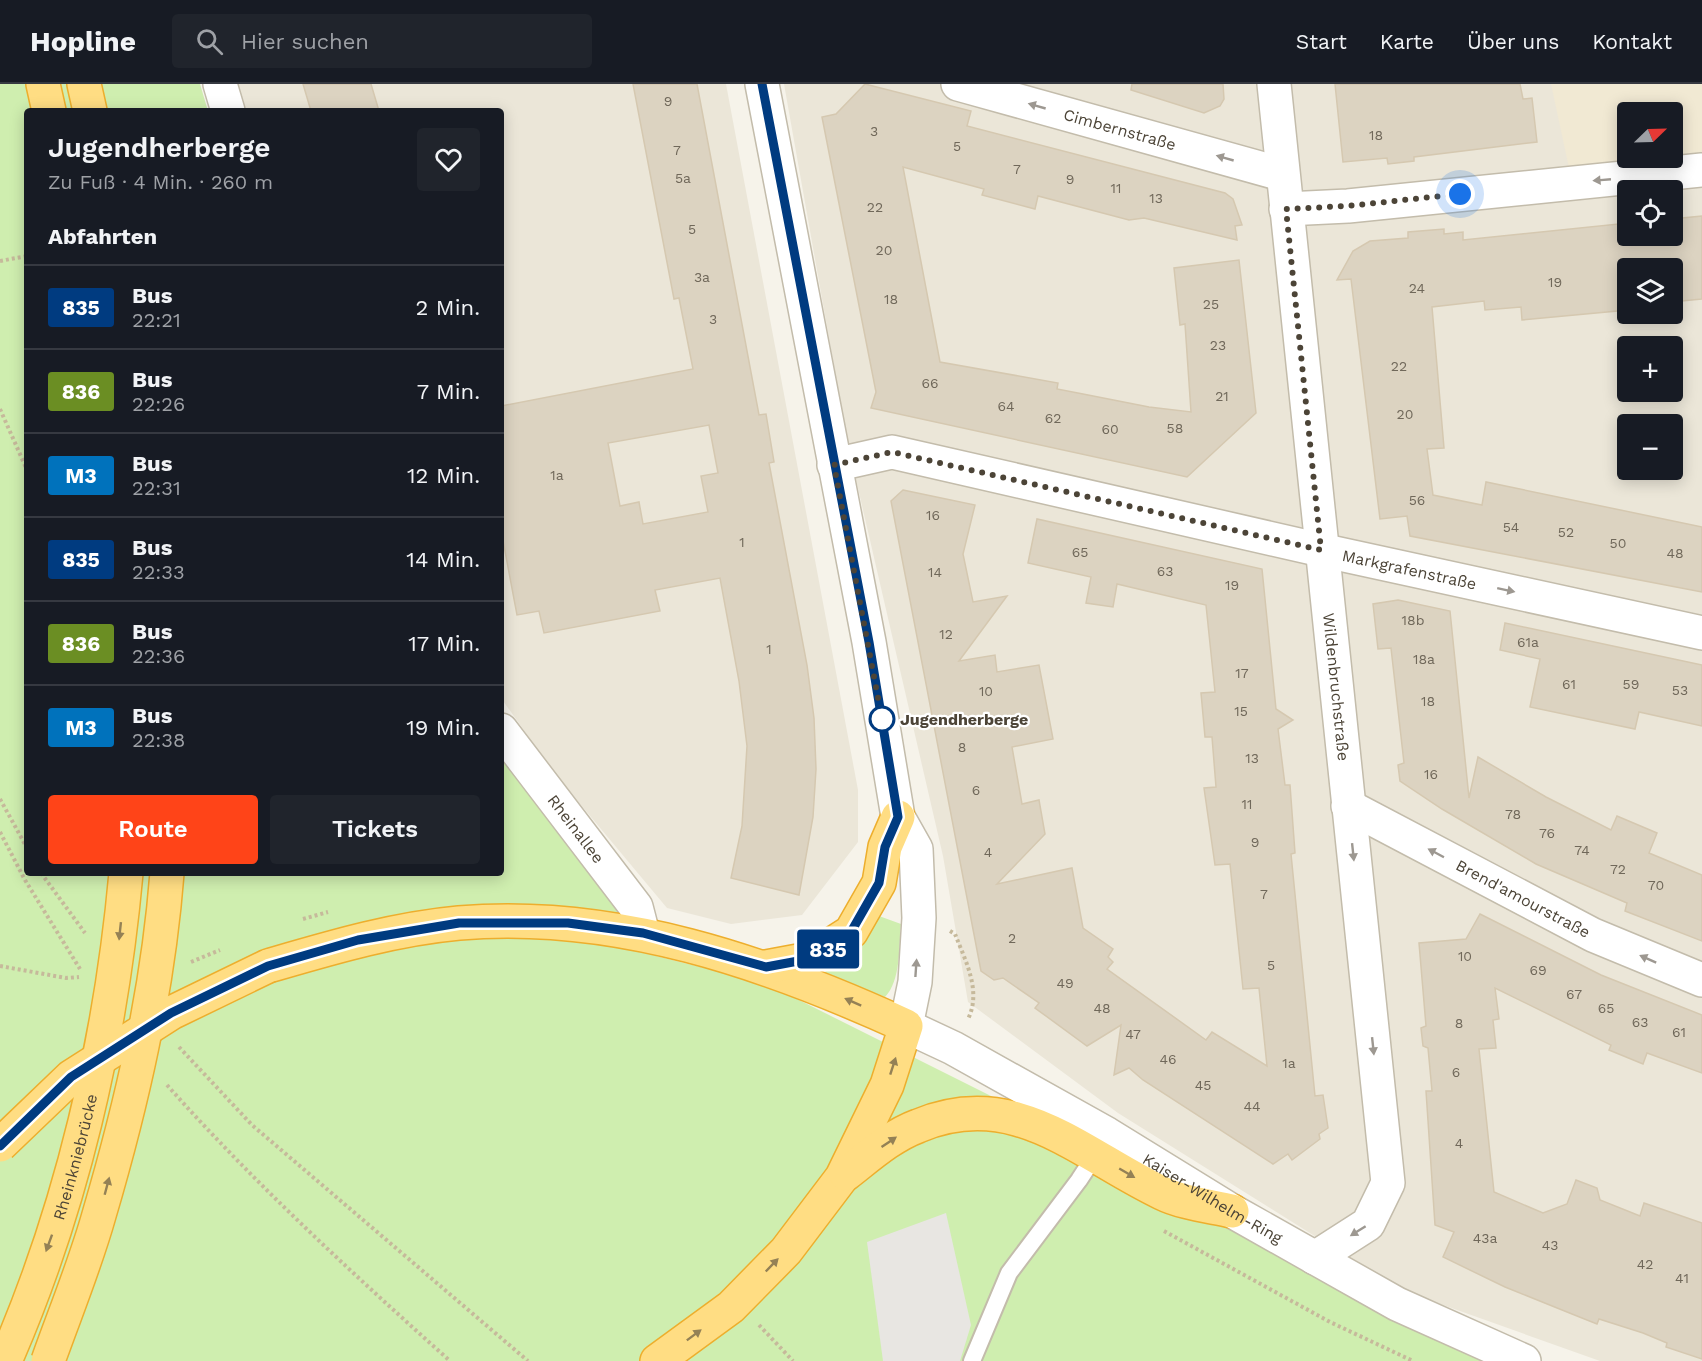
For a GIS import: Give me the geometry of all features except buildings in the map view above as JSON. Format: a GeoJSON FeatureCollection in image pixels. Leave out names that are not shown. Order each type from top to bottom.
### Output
{"type":"FeatureCollection","features":[{"type":"Feature","properties":{"kind":"highway"},"geometry":{"type":"LineString","coordinates":[[42,84],[48,108]]}},
{"type":"Feature","properties":{"kind":"highway"},"geometry":{"type":"LineString","coordinates":[[84,84],[89,108]]}},
{"type":"Feature","properties":{"kind":"highway"},"geometry":{"type":"LineString","coordinates":[[766,967],[809,959],[824,952],[851,932],[879,883],[885,847],[898,817]]}},
{"type":"Feature","properties":{"kind":"highway","name":"Rheinkniebrücke"},"geometry":{"type":"LineString","coordinates":[[5,1361],[62,1208],[98,1072],[120,935],[126,876]]}},
{"type":"Feature","properties":{"kind":"highway"},"geometry":{"type":"LineString","coordinates":[[48,1361],[99,1218],[136,1079],[162,933],[167,876]]}},
{"type":"Feature","properties":{"kind":"highway"},"geometry":{"type":"LineString","coordinates":[[0,1146],[71,1077],[171,1013],[268,966],[358,940],[459,923],[568,923],[643,933],[766,967],[843,997],[906,1026],[887,1085],[842,1176],[743,1314],[657,1361]]}},
{"type":"Feature","properties":{"kind":"highway"},"geometry":{"type":"LineString","coordinates":[[842,1176],[893,1139],[917,1126],[966,1114],[1001,1114],[1102,1145],[1164,1194],[1232,1211]]}},
{"type":"Feature","properties":{"kind":"street"},"geometry":{"type":"LineString","coordinates":[[220,84],[227,108]]}},
{"type":"Feature","properties":{"kind":"street"},"geometry":{"type":"LineString","coordinates":[[762,84],[869,642],[898,817],[916,849],[919,918],[915,982],[906,1026],[953,1048],[1102,1145]]}},
{"type":"Feature","properties":{"kind":"street","name":"Cimbernstraße"},"geometry":{"type":"LineString","coordinates":[[958,84],[1281,174]]}},
{"type":"Feature","properties":{"kind":"street","name":"Wildenbruchstraße"},"geometry":{"type":"LineString","coordinates":[[1274,84],[1281,174],[1388,1183],[1368,1224],[1316,1258]]}},
{"type":"Feature","properties":{"kind":"street"},"geometry":{"type":"LineString","coordinates":[[1286,209],[1348,206],[1702,170]]}},
{"type":"Feature","properties":{"kind":"street","name":"Markgrafenstraße"},"geometry":{"type":"LineString","coordinates":[[834,465],[892,452],[1321,550],[1702,633]]}},
{"type":"Feature","properties":{"kind":"street","name":"Rheinallee"},"geometry":{"type":"LineString","coordinates":[[504,734],[636,906],[643,933]]}},
{"type":"Feature","properties":{"kind":"street","name":"Brend'amourstraße"},"geometry":{"type":"LineString","coordinates":[[1348,806],[1593,935],[1702,980]]}},
{"type":"Feature","properties":{"kind":"street","name":"Kaiser-Wilhelm-Ring"},"geometry":{"type":"LineString","coordinates":[[1232,1211],[1396,1304],[1524,1361]]}},
{"type":"Feature","properties":{"kind":"lane"},"geometry":{"type":"LineString","coordinates":[[972,1361],[1009,1273],[1102,1145]]}},
{"type":"Feature","properties":{"kind":"path"},"geometry":{"type":"LineString","coordinates":[[0,261],[24,257]]}},
{"type":"Feature","properties":{"kind":"path"},"geometry":{"type":"LineString","coordinates":[[0,409],[24,463]]}},
{"type":"Feature","properties":{"kind":"path"},"geometry":{"type":"LineString","coordinates":[[0,799],[24,843]]}},
{"type":"Feature","properties":{"kind":"path"},"geometry":{"type":"LineString","coordinates":[[0,832],[25,880],[86,977],[66,978],[0,966]]}},
{"type":"Feature","properties":{"kind":"path"},"geometry":{"type":"LineString","coordinates":[[43,876],[90,939]]}},
{"type":"Feature","properties":{"kind":"path"},"geometry":{"type":"LineString","coordinates":[[172,1039],[252,1125],[528,1361]]}},
{"type":"Feature","properties":{"kind":"path"},"geometry":{"type":"LineString","coordinates":[[166,1084],[220,1146],[342,1265],[450,1361]]}},
{"type":"Feature","properties":{"kind":"path"},"geometry":{"type":"LineString","coordinates":[[1160,1229],[1330,1322],[1413,1361]]}},
{"type":"Feature","properties":{"kind":"path"},"geometry":{"type":"LineString","coordinates":[[743,1314],[792,1360]]}},
{"type":"Feature","properties":{"kind":"shaded area"},"geometry":{"type":"Polygon","coordinates":[[[234,84],[726,84],[858,790],[858,842],[802,915],[731,924],[667,908],[555,774],[504,702],[504,108],[242,108],[234,84]]]}},
{"type":"Feature","properties":{"kind":"shaded area"},"geometry":{"type":"Polygon","coordinates":[[[784,84],[1702,84],[1702,1361],[1600,1361],[1401,1290],[1118,1113],[968,1002],[943,856],[848,445],[784,84]]]}},
{"type":"Feature","properties":{"kind":"shaded area"},"geometry":{"type":"Polygon","coordinates":[[[1551,84],[1702,84],[1702,165],[1683,167],[1683,102],[1617,102],[1617,168],[1679,168],[1572,182],[1551,84]]]}},
{"type":"Feature","properties":{"kind":"shaded area"},"geometry":{"type":"Polygon","coordinates":[[[946,1213],[971,1325],[960,1361],[883,1361],[867,1242],[946,1213]]]}},
{"type":"Feature","properties":{"kind":"green space"},"geometry":{"type":"Polygon","coordinates":[[[0,84],[200,84],[207,108],[24,108],[24,876],[504,876],[504,756],[656,956],[765,983],[1095,1148],[1493,1361],[0,1361],[0,84]]]}},
{"type":"Feature","properties":{"kind":"green space"},"geometry":{"type":"Polygon","coordinates":[[[879,916],[901,924],[897,972],[885,997],[831,976],[824,968],[879,916]]]}},
{"type":"Feature","properties":{"kind":"bus line","name":"835"},"geometry":{"type":"LineString","coordinates":[[0,1146],[71,1077],[171,1013],[268,966],[358,940],[459,923],[568,923],[643,933],[766,967],[792,964],[809,959],[824,952],[851,932],[879,883],[885,847],[898,817],[869,642],[762,84]]}},
{"type":"Feature","properties":{"kind":"place","name":"Jugendherberge"},"geometry":{"type":"Point","coordinates":[882,719]}},
{"type":"Feature","properties":{"kind":"route"},"geometry":{"type":"LineString","coordinates":[[882,719],[834,465],[892,452],[1321,550],[1286,209],[1348,206],[1460,194]]}}]}
